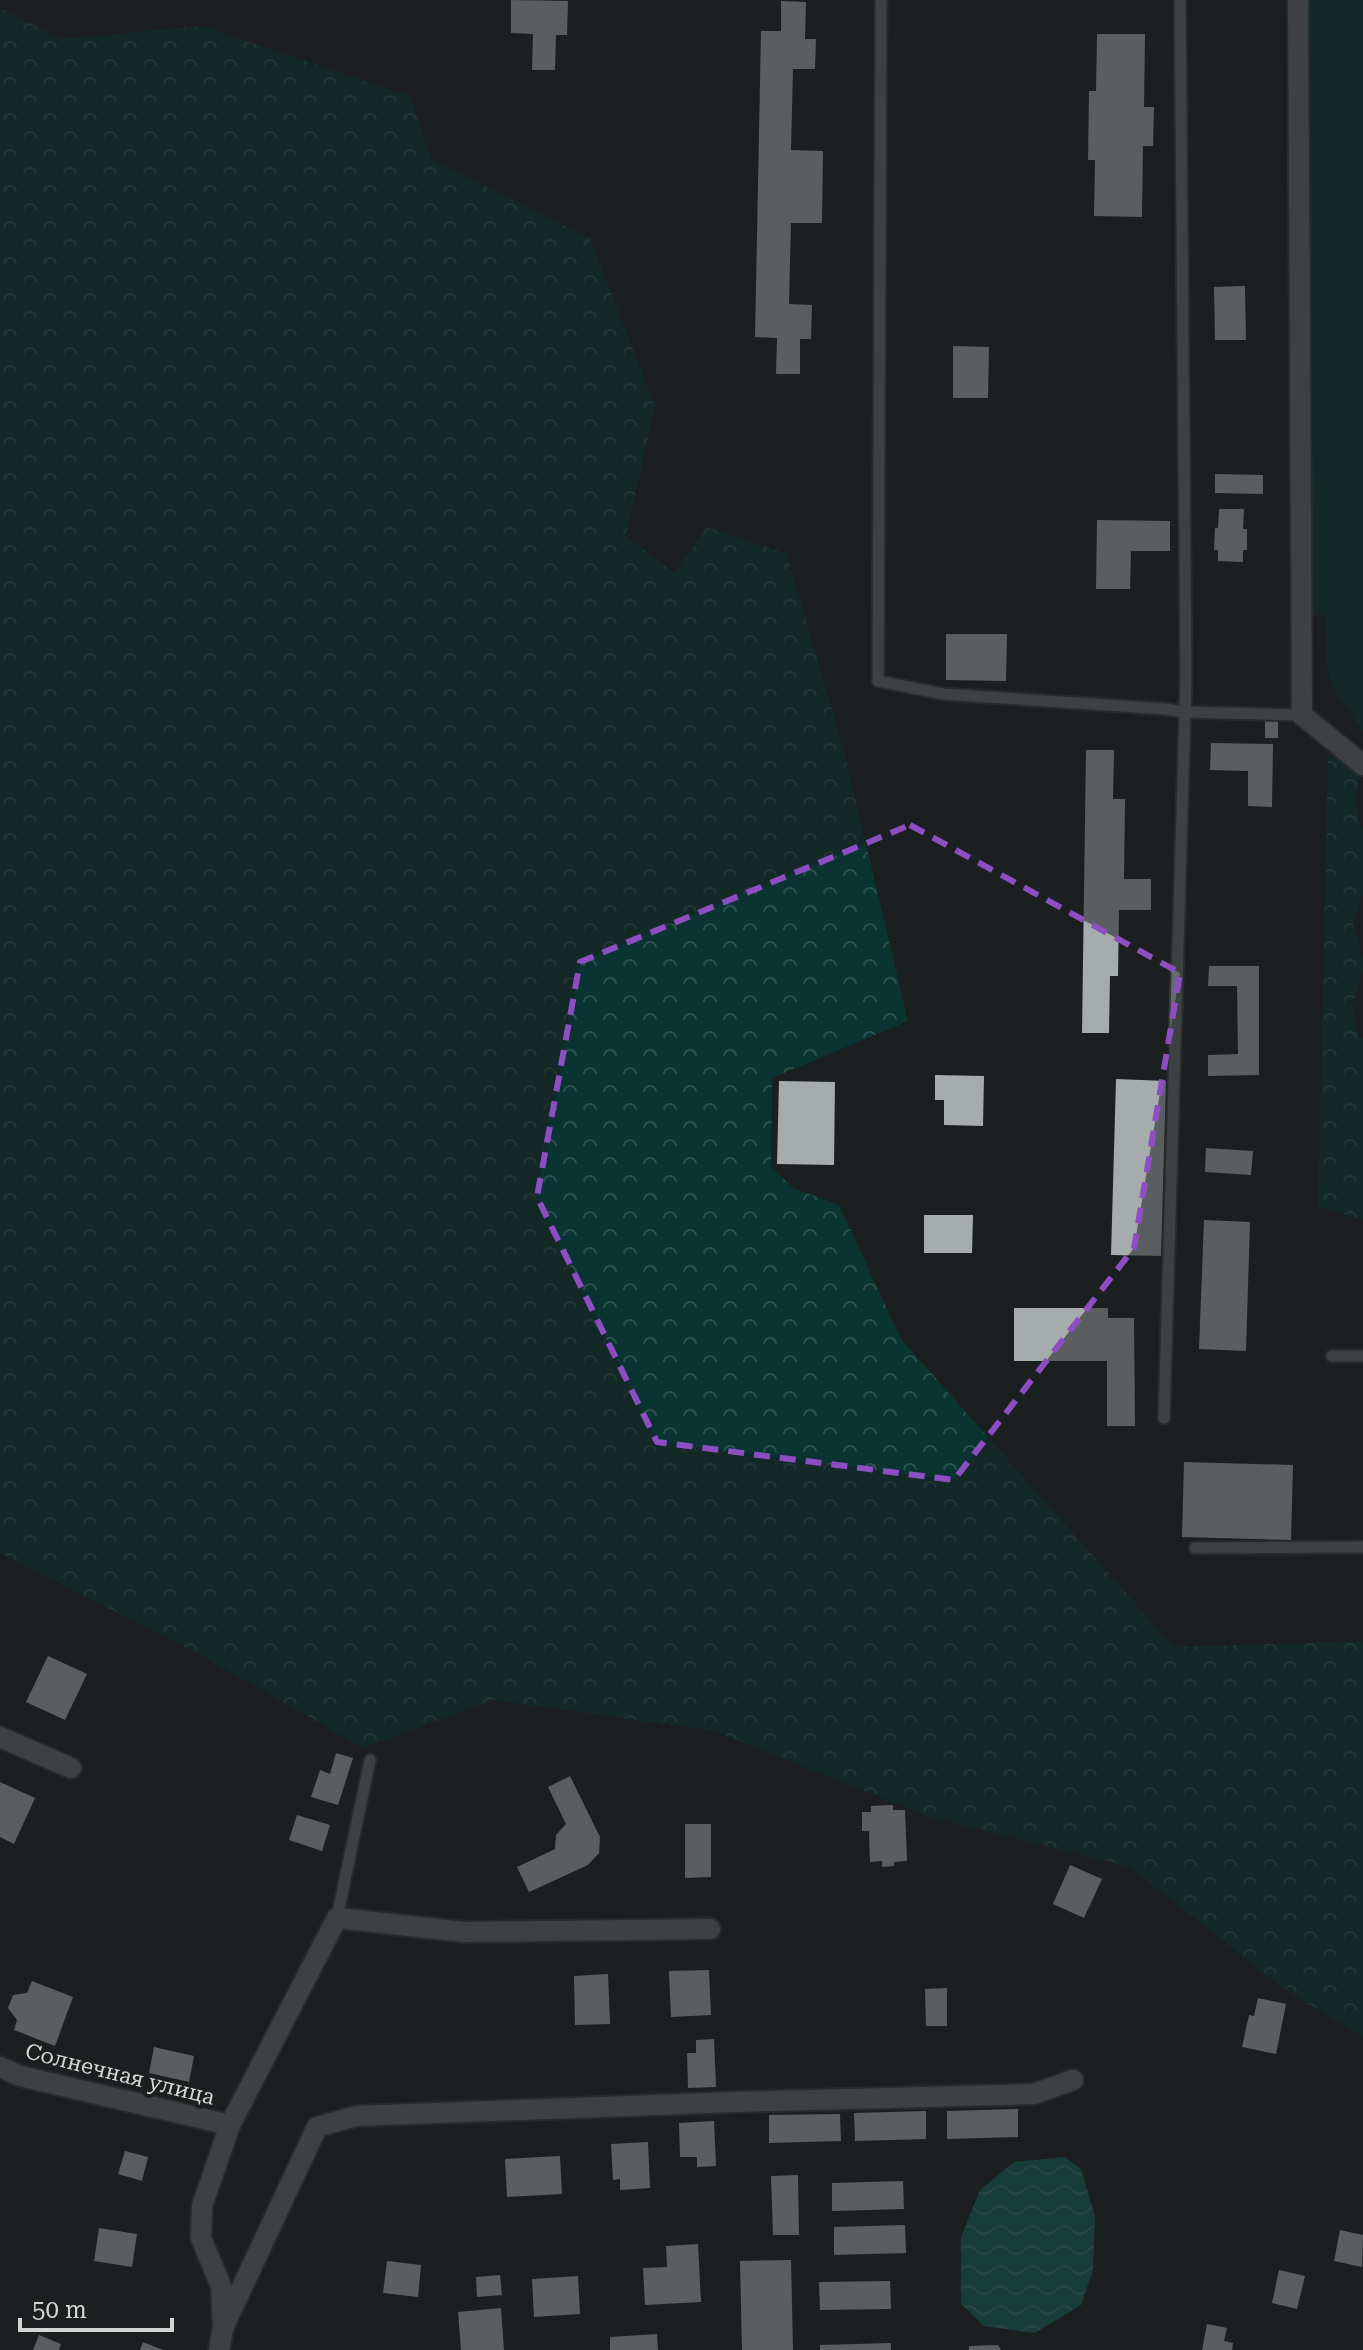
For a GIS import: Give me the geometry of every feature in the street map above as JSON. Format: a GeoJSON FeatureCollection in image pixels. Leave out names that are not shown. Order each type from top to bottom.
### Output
{"type":"FeatureCollection","features":[{"type":"Feature","properties":{"kind":"street"},"geometry":{"type":"LineString","coordinates":[[1298,0],[1302,715],[1363,765]]}},
{"type":"Feature","properties":{"kind":"street"},"geometry":{"type":"LineString","coordinates":[[0,1737],[71,1768]]}},
{"type":"Feature","properties":{"kind":"street"},"geometry":{"type":"LineString","coordinates":[[219,2350],[223,2328],[221,2286],[201,2238],[202,2206],[230,2125],[337,1918],[464,1932],[710,1929]]}},
{"type":"Feature","properties":{"kind":"street","name":"Солнечная улица"},"geometry":{"type":"LineString","coordinates":[[0,2067],[20,2076],[230,2125]]}},
{"type":"Feature","properties":{"kind":"street"},"geometry":{"type":"LineString","coordinates":[[223,2328],[317,2127],[356,2116],[1034,2094],[1073,2080]]}},
{"type":"Feature","properties":{"kind":"lane"},"geometry":{"type":"LineString","coordinates":[[881,0],[878,681],[943,694],[1185,712],[1302,715]]}},
{"type":"Feature","properties":{"kind":"lane"},"geometry":{"type":"LineString","coordinates":[[1164,1418],[1185,712],[1180,0]]}},
{"type":"Feature","properties":{"kind":"lane"},"geometry":{"type":"LineString","coordinates":[[1332,1356],[1363,1356]]}},
{"type":"Feature","properties":{"kind":"lane"},"geometry":{"type":"LineString","coordinates":[[1195,1548],[1363,1547]]}},
{"type":"Feature","properties":{"kind":"lane"},"geometry":{"type":"LineString","coordinates":[[337,1918],[370,1760]]}},
{"type":"Feature","properties":{"kind":"highlighted area"},"geometry":{"type":"Polygon","coordinates":[[[910,825],[1180,973],[1134,1248],[954,1480],[657,1442],[537,1197],[580,962],[910,825]]]}},
{"type":"Feature","properties":{"kind":"green space"},"geometry":{"type":"Polygon","coordinates":[[[1310,0],[1363,0],[1363,731],[1332,687],[1327,669],[1326,615],[1312,615],[1310,0]]]}},
{"type":"Feature","properties":{"kind":"green space"},"geometry":{"type":"Polygon","coordinates":[[[0,8],[61,39],[202,26],[410,96],[431,159],[590,238],[655,406],[626,536],[674,573],[707,527],[787,554],[843,747],[908,1021],[772,1078],[771,1166],[793,1188],[839,1205],[901,1339],[1174,1647],[1363,1641],[1363,2037],[1281,1987],[1130,1867],[927,1816],[714,1731],[493,1700],[363,1748],[204,1657],[0,1553],[0,8]]]}},
{"type":"Feature","properties":{"kind":"green space"},"geometry":{"type":"Polygon","coordinates":[[[1332,750],[1344,755],[1360,776],[1356,801],[1363,827],[1363,894],[1353,923],[1363,957],[1363,972],[1352,1006],[1359,1036],[1363,1038],[1363,1220],[1318,1206],[1328,756],[1332,750]]]}},
{"type":"Feature","properties":{"kind":"water"},"geometry":{"type":"Polygon","coordinates":[[[1065,2157],[1081,2169],[1095,2216],[1093,2270],[1081,2305],[1035,2333],[984,2326],[961,2304],[961,2237],[980,2190],[1014,2162],[1065,2157]]]}},
{"type":"Feature","properties":{"kind":"building"},"geometry":{"type":"Polygon","coordinates":[[[511,0],[568,1],[567,35],[556,35],[555,70],[532,70],[533,34],[511,33],[511,0]]]}},
{"type":"Feature","properties":{"kind":"building"},"geometry":{"type":"Polygon","coordinates":[[[781,1],[806,2],[805,39],[816,39],[815,69],[793,69],[791,150],[823,151],[822,223],[791,223],[789,304],[812,305],[811,339],[800,339],[800,374],[776,374],[777,338],[755,337],[761,31],[781,31],[781,1]]]}},
{"type":"Feature","properties":{"kind":"building"},"geometry":{"type":"Polygon","coordinates":[[[1097,34],[1145,34],[1144,107],[1154,107],[1153,146],[1143,146],[1142,217],[1094,216],[1095,160],[1088,160],[1089,91],[1096,91],[1097,34]]]}},
{"type":"Feature","properties":{"kind":"building"},"geometry":{"type":"Polygon","coordinates":[[[1245,286],[1246,340],[1215,340],[1214,287],[1245,286]]]}},
{"type":"Feature","properties":{"kind":"building"},"geometry":{"type":"Polygon","coordinates":[[[953,346],[989,347],[988,398],[953,398],[953,346]]]}},
{"type":"Feature","properties":{"kind":"building"},"geometry":{"type":"Polygon","coordinates":[[[1215,474],[1263,475],[1263,494],[1215,493],[1215,474]]]}},
{"type":"Feature","properties":{"kind":"building"},"geometry":{"type":"Polygon","coordinates":[[[1219,509],[1244,509],[1243,529],[1247,529],[1247,550],[1243,550],[1243,562],[1218,561],[1218,550],[1214,550],[1219,509]]]}},
{"type":"Feature","properties":{"kind":"building"},"geometry":{"type":"Polygon","coordinates":[[[1097,520],[1170,521],[1170,551],[1131,551],[1130,589],[1096,589],[1097,520]]]}},
{"type":"Feature","properties":{"kind":"building"},"geometry":{"type":"Polygon","coordinates":[[[946,634],[1007,634],[1006,681],[946,680],[946,634]]]}},
{"type":"Feature","properties":{"kind":"building"},"geometry":{"type":"Polygon","coordinates":[[[1265,719],[1278,720],[1278,738],[1265,738],[1265,719]]]}},
{"type":"Feature","properties":{"kind":"building"},"geometry":{"type":"Polygon","coordinates":[[[1211,743],[1273,744],[1272,807],[1248,806],[1248,771],[1210,770],[1211,743]]]}},
{"type":"Feature","properties":{"kind":"building"},"geometry":{"type":"Polygon","coordinates":[[[1086,750],[1114,750],[1113,799],[1125,799],[1124,879],[1151,879],[1151,910],[1119,910],[1118,976],[1110,976],[1109,1033],[1082,1033],[1086,750]]]}},
{"type":"Feature","properties":{"kind":"building"},"geometry":{"type":"Polygon","coordinates":[[[1209,966],[1259,966],[1259,1075],[1208,1076],[1208,1055],[1238,1054],[1237,986],[1208,986],[1209,966]]]}},
{"type":"Feature","properties":{"kind":"building"},"geometry":{"type":"Polygon","coordinates":[[[935,1075],[984,1076],[983,1126],[944,1125],[944,1100],[935,1100],[935,1075]]]}},
{"type":"Feature","properties":{"kind":"building"},"geometry":{"type":"Polygon","coordinates":[[[1116,1079],[1166,1081],[1161,1256],[1111,1255],[1116,1079]]]}},
{"type":"Feature","properties":{"kind":"building"},"geometry":{"type":"Polygon","coordinates":[[[779,1081],[835,1082],[834,1165],[777,1164],[779,1081]]]}},
{"type":"Feature","properties":{"kind":"building"},"geometry":{"type":"Polygon","coordinates":[[[1206,1148],[1253,1151],[1251,1175],[1205,1172],[1206,1148]]]}},
{"type":"Feature","properties":{"kind":"building"},"geometry":{"type":"Polygon","coordinates":[[[924,1215],[973,1215],[972,1253],[924,1253],[924,1215]]]}},
{"type":"Feature","properties":{"kind":"building"},"geometry":{"type":"Polygon","coordinates":[[[1204,1220],[1250,1222],[1246,1351],[1199,1349],[1204,1220]]]}},
{"type":"Feature","properties":{"kind":"building"},"geometry":{"type":"Polygon","coordinates":[[[1014,1308],[1108,1308],[1108,1318],[1134,1318],[1135,1426],[1107,1426],[1107,1361],[1014,1361],[1014,1308]]]}},
{"type":"Feature","properties":{"kind":"building"},"geometry":{"type":"Polygon","coordinates":[[[1184,1462],[1293,1465],[1291,1540],[1182,1537],[1184,1462]]]}},
{"type":"Feature","properties":{"kind":"building"},"geometry":{"type":"Polygon","coordinates":[[[48,1656],[87,1674],[65,1720],[26,1702],[48,1656]]]}},
{"type":"Feature","properties":{"kind":"building"},"geometry":{"type":"Polygon","coordinates":[[[336,1753],[353,1758],[338,1805],[311,1797],[320,1770],[330,1774],[336,1753]]]}},
{"type":"Feature","properties":{"kind":"building"},"geometry":{"type":"Polygon","coordinates":[[[570,1776],[600,1837],[599,1853],[588,1865],[529,1892],[517,1867],[555,1849],[556,1835],[566,1824],[548,1787],[570,1776]]]}},
{"type":"Feature","properties":{"kind":"building"},"geometry":{"type":"Polygon","coordinates":[[[0,1782],[35,1798],[14,1844],[0,1837],[0,1782]]]}},
{"type":"Feature","properties":{"kind":"building"},"geometry":{"type":"Polygon","coordinates":[[[893,1805],[893,1810],[905,1810],[907,1861],[882,1867],[882,1861],[870,1862],[869,1831],[862,1831],[862,1812],[871,1812],[871,1806],[893,1805]]]}},
{"type":"Feature","properties":{"kind":"building"},"geometry":{"type":"Polygon","coordinates":[[[297,1815],[330,1825],[322,1851],[289,1840],[297,1815]]]}},
{"type":"Feature","properties":{"kind":"building"},"geometry":{"type":"Polygon","coordinates":[[[685,1824],[711,1824],[711,1877],[685,1878],[685,1824]]]}},
{"type":"Feature","properties":{"kind":"building"},"geometry":{"type":"Polygon","coordinates":[[[1070,1865],[1102,1879],[1084,1918],[1053,1904],[1070,1865]]]}},
{"type":"Feature","properties":{"kind":"building"},"geometry":{"type":"Polygon","coordinates":[[[709,1970],[711,2015],[671,2017],[669,1971],[709,1970]]]}},
{"type":"Feature","properties":{"kind":"building"},"geometry":{"type":"Polygon","coordinates":[[[608,1974],[610,2024],[575,2025],[574,1976],[608,1974]]]}},
{"type":"Feature","properties":{"kind":"building"},"geometry":{"type":"Polygon","coordinates":[[[32,1981],[73,1997],[55,2046],[14,2030],[17,2020],[8,2008],[13,1995],[27,1993],[32,1981]]]}},
{"type":"Feature","properties":{"kind":"building"},"geometry":{"type":"Polygon","coordinates":[[[947,1988],[947,2026],[926,2026],[925,1989],[947,1988]]]}},
{"type":"Feature","properties":{"kind":"building"},"geometry":{"type":"Polygon","coordinates":[[[1258,1998],[1286,2004],[1276,2054],[1242,2047],[1249,2015],[1254,2016],[1258,1998]]]}},
{"type":"Feature","properties":{"kind":"building"},"geometry":{"type":"Polygon","coordinates":[[[714,2039],[716,2087],[688,2088],[687,2053],[696,2053],[696,2040],[714,2039]]]}},
{"type":"Feature","properties":{"kind":"building"},"geometry":{"type":"Polygon","coordinates":[[[154,2047],[194,2056],[189,2082],[149,2073],[154,2047]]]}},
{"type":"Feature","properties":{"kind":"building"},"geometry":{"type":"Polygon","coordinates":[[[1018,2109],[1018,2137],[947,2139],[947,2111],[1018,2109]]]}},
{"type":"Feature","properties":{"kind":"building"},"geometry":{"type":"Polygon","coordinates":[[[926,2111],[926,2139],[855,2141],[854,2113],[926,2111]]]}},
{"type":"Feature","properties":{"kind":"building"},"geometry":{"type":"Polygon","coordinates":[[[840,2114],[841,2141],[769,2143],[769,2115],[840,2114]]]}},
{"type":"Feature","properties":{"kind":"building"},"geometry":{"type":"Polygon","coordinates":[[[714,2121],[716,2166],[697,2167],[697,2157],[680,2157],[679,2123],[714,2121]]]}},
{"type":"Feature","properties":{"kind":"building"},"geometry":{"type":"Polygon","coordinates":[[[648,2142],[650,2188],[620,2190],[620,2179],[613,2180],[611,2144],[648,2142]]]}},
{"type":"Feature","properties":{"kind":"building"},"geometry":{"type":"Polygon","coordinates":[[[125,2151],[148,2157],[142,2181],[118,2174],[125,2151]]]}},
{"type":"Feature","properties":{"kind":"building"},"geometry":{"type":"Polygon","coordinates":[[[560,2156],[562,2194],[507,2197],[505,2159],[560,2156]]]}},
{"type":"Feature","properties":{"kind":"building"},"geometry":{"type":"Polygon","coordinates":[[[798,2175],[799,2235],[773,2235],[771,2176],[798,2175]]]}},
{"type":"Feature","properties":{"kind":"building"},"geometry":{"type":"Polygon","coordinates":[[[903,2181],[904,2209],[832,2211],[832,2183],[903,2181]]]}},
{"type":"Feature","properties":{"kind":"building"},"geometry":{"type":"Polygon","coordinates":[[[905,2225],[906,2253],[834,2255],[834,2227],[905,2225]]]}},
{"type":"Feature","properties":{"kind":"building"},"geometry":{"type":"Polygon","coordinates":[[[99,2228],[137,2234],[132,2267],[94,2261],[99,2228]]]}},
{"type":"Feature","properties":{"kind":"building"},"geometry":{"type":"Polygon","coordinates":[[[1340,2230],[1363,2235],[1362,2267],[1334,2261],[1340,2230]]]}},
{"type":"Feature","properties":{"kind":"building"},"geometry":{"type":"Polygon","coordinates":[[[698,2244],[701,2302],[645,2305],[643,2268],[667,2267],[666,2246],[698,2244]]]}},
{"type":"Feature","properties":{"kind":"building"},"geometry":{"type":"Polygon","coordinates":[[[791,2260],[793,2350],[742,2350],[740,2261],[791,2260]]]}},
{"type":"Feature","properties":{"kind":"building"},"geometry":{"type":"Polygon","coordinates":[[[387,2261],[421,2265],[418,2297],[383,2293],[387,2261]]]}},
{"type":"Feature","properties":{"kind":"building"},"geometry":{"type":"Polygon","coordinates":[[[1279,2270],[1305,2276],[1297,2309],[1272,2303],[1279,2270]]]}},
{"type":"Feature","properties":{"kind":"building"},"geometry":{"type":"Polygon","coordinates":[[[500,2275],[502,2295],[477,2297],[476,2277],[500,2275]]]}},
{"type":"Feature","properties":{"kind":"building"},"geometry":{"type":"Polygon","coordinates":[[[578,2276],[580,2314],[534,2317],[532,2279],[578,2276]]]}},
{"type":"Feature","properties":{"kind":"building"},"geometry":{"type":"Polygon","coordinates":[[[890,2281],[891,2309],[820,2310],[819,2282],[890,2281]]]}},
{"type":"Feature","properties":{"kind":"building"},"geometry":{"type":"Polygon","coordinates":[[[501,2308],[504,2350],[461,2350],[458,2312],[501,2308]]]}},
{"type":"Feature","properties":{"kind":"building"},"geometry":{"type":"Polygon","coordinates":[[[1207,2324],[1227,2328],[1224,2341],[1233,2343],[1232,2350],[1202,2350],[1207,2324]]]}},
{"type":"Feature","properties":{"kind":"building"},"geometry":{"type":"Polygon","coordinates":[[[657,2334],[658,2350],[610,2350],[610,2337],[657,2334]]]}},
{"type":"Feature","properties":{"kind":"building"},"geometry":{"type":"Polygon","coordinates":[[[39,2335],[61,2344],[59,2350],[33,2350],[39,2335]]]}},
{"type":"Feature","properties":{"kind":"building"},"geometry":{"type":"Polygon","coordinates":[[[143,2342],[163,2350],[140,2350],[143,2342]]]}},
{"type":"Feature","properties":{"kind":"building"},"geometry":{"type":"Polygon","coordinates":[[[891,2343],[891,2350],[820,2350],[820,2345],[891,2343]]]}},
{"type":"Feature","properties":{"kind":"building"},"geometry":{"type":"Polygon","coordinates":[[[998,2345],[1001,2350],[969,2350],[969,2346],[998,2345]]]}}]}
